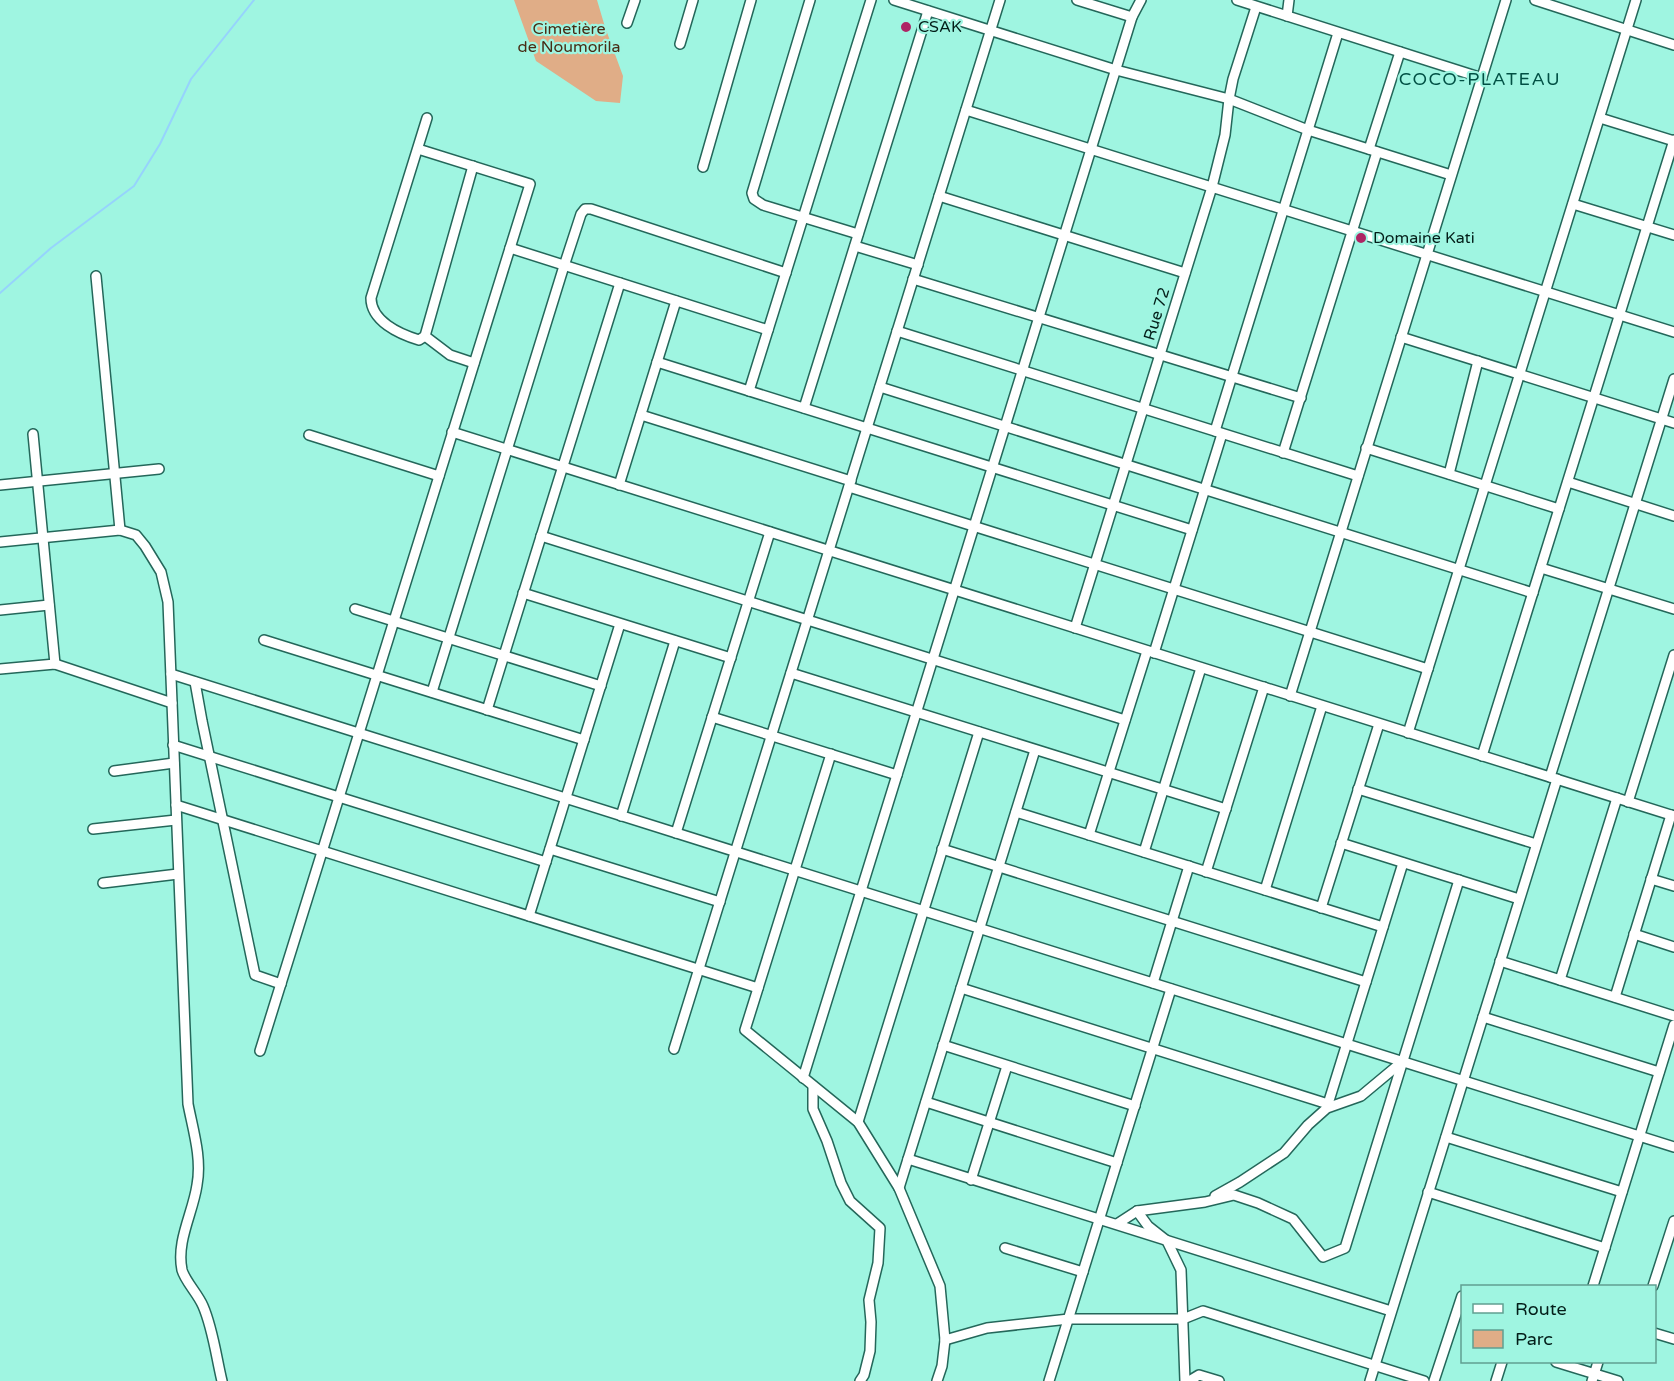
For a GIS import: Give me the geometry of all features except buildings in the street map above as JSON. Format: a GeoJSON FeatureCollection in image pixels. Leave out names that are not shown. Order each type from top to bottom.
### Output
{"type":"FeatureCollection","features":[{"type":"Feature","properties":{"kind":"street"},"geometry":{"type":"LineString","coordinates":[[627,23],[635,0]]}},
{"type":"Feature","properties":{"kind":"street"},"geometry":{"type":"LineString","coordinates":[[680,44],[693,0]]}},
{"type":"Feature","properties":{"kind":"street"},"geometry":{"type":"LineString","coordinates":[[703,167],[752,0]]}},
{"type":"Feature","properties":{"kind":"street"},"geometry":{"type":"LineString","coordinates":[[810,0],[752,193],[754,199],[763,205],[858,234]]}},
{"type":"Feature","properties":{"kind":"street"},"geometry":{"type":"LineString","coordinates":[[749,391],[871,0]]}},
{"type":"Feature","properties":{"kind":"street"},"geometry":{"type":"LineString","coordinates":[[894,0],[1116,70],[1229,99],[1308,130],[1451,175]]}},
{"type":"Feature","properties":{"kind":"street"},"geometry":{"type":"LineString","coordinates":[[674,1049],[1000,0]]}},
{"type":"Feature","properties":{"kind":"street"},"geometry":{"type":"LineString","coordinates":[[1077,0],[1132,17]]}},
{"type":"Feature","properties":{"kind":"street"},"geometry":{"type":"LineString","coordinates":[[803,1078],[1132,17],[1141,0]]}},
{"type":"Feature","properties":{"kind":"street"},"geometry":{"type":"LineString","coordinates":[[1237,0],[1482,78]]}},
{"type":"Feature","properties":{"kind":"street"},"geometry":{"type":"LineString","coordinates":[[1287,16],[1289,0]]}},
{"type":"Feature","properties":{"kind":"street"},"geometry":{"type":"LineString","coordinates":[[1290,696],[1506,0]]}},
{"type":"Feature","properties":{"kind":"street"},"geometry":{"type":"LineString","coordinates":[[1535,0],[1674,45]]}},
{"type":"Feature","properties":{"kind":"street"},"geometry":{"type":"LineString","coordinates":[[1408,733],[1636,0]]}},
{"type":"Feature","properties":{"kind":"street","name":"Rue 72"},"geometry":{"type":"LineString","coordinates":[[1075,628],[1212,187],[1225,135],[1233,80],[1256,7]]}},
{"type":"Feature","properties":{"kind":"street"},"geometry":{"type":"LineString","coordinates":[[804,408],[928,11]]}},
{"type":"Feature","properties":{"kind":"street"},"geometry":{"type":"LineString","coordinates":[[1089,835],[1125,720],[1174,589],[1205,489],[1232,376],[1338,33]]}},
{"type":"Feature","properties":{"kind":"street"},"geometry":{"type":"LineString","coordinates":[[1283,453],[1352,231],[1400,52]]}},
{"type":"Feature","properties":{"kind":"street"},"geometry":{"type":"LineString","coordinates":[[966,110],[1674,332]]}},
{"type":"Feature","properties":{"kind":"street"},"geometry":{"type":"LineString","coordinates":[[427,118],[370,298],[371,305],[379,319],[406,336],[419,340],[425,336],[473,166]]}},
{"type":"Feature","properties":{"kind":"street"},"geometry":{"type":"LineString","coordinates":[[1482,756],[1674,141],[1600,118]]}},
{"type":"Feature","properties":{"kind":"street"},"geometry":{"type":"LineString","coordinates":[[260,1051],[530,184],[418,149]]}},
{"type":"Feature","properties":{"kind":"street"},"geometry":{"type":"LineString","coordinates":[[939,196],[1185,273]]}},
{"type":"Feature","properties":{"kind":"street"},"geometry":{"type":"LineString","coordinates":[[1573,204],[1674,235]]}},
{"type":"Feature","properties":{"kind":"street"},"geometry":{"type":"LineString","coordinates":[[432,692],[564,266],[581,214],[585,209],[591,209],[786,273]]}},
{"type":"Feature","properties":{"kind":"street"},"geometry":{"type":"LineString","coordinates":[[855,246],[918,265]]}},
{"type":"Feature","properties":{"kind":"street"},"geometry":{"type":"LineString","coordinates":[[510,249],[768,330]]}},
{"type":"Feature","properties":{"kind":"street"},"geometry":{"type":"LineString","coordinates":[[96,276],[120,530]]}},
{"type":"Feature","properties":{"kind":"street"},"geometry":{"type":"LineString","coordinates":[[913,279],[1301,398]]}},
{"type":"Feature","properties":{"kind":"street"},"geometry":{"type":"LineString","coordinates":[[487,710],[620,283]]}},
{"type":"Feature","properties":{"kind":"street"},"geometry":{"type":"LineString","coordinates":[[619,485],[676,301]]}},
{"type":"Feature","properties":{"kind":"street"},"geometry":{"type":"LineString","coordinates":[[897,332],[1358,476]]}},
{"type":"Feature","properties":{"kind":"street"},"geometry":{"type":"LineString","coordinates":[[425,336],[450,355],[474,363]]}},
{"type":"Feature","properties":{"kind":"street"},"geometry":{"type":"LineString","coordinates":[[1401,337],[1674,423]]}},
{"type":"Feature","properties":{"kind":"street"},"geometry":{"type":"LineString","coordinates":[[1449,474],[1478,361]]}},
{"type":"Feature","properties":{"kind":"street"},"geometry":{"type":"LineString","coordinates":[[657,362],[1192,530]]}},
{"type":"Feature","properties":{"kind":"street"},"geometry":{"type":"LineString","coordinates":[[1370,1381],[1536,844],[1553,778],[1609,589],[1674,379]]}},
{"type":"Feature","properties":{"kind":"street"},"geometry":{"type":"LineString","coordinates":[[880,387],[1533,593]]}},
{"type":"Feature","properties":{"kind":"street"},"geometry":{"type":"LineString","coordinates":[[641,415],[974,526],[1428,669]]}},
{"type":"Feature","properties":{"kind":"street"},"geometry":{"type":"LineString","coordinates":[[452,432],[1673,816],[1615,997]]}},
{"type":"Feature","properties":{"kind":"street"},"geometry":{"type":"LineString","coordinates":[[33,434],[55,664]]}},
{"type":"Feature","properties":{"kind":"street"},"geometry":{"type":"LineString","coordinates":[[309,435],[439,476]]}},
{"type":"Feature","properties":{"kind":"street"},"geometry":{"type":"LineString","coordinates":[[1366,448],[1559,509]]}},
{"type":"Feature","properties":{"kind":"street"},"geometry":{"type":"LineString","coordinates":[[0,485],[159,470]]}},
{"type":"Feature","properties":{"kind":"street"},"geometry":{"type":"LineString","coordinates":[[1568,482],[1674,516]]}},
{"type":"Feature","properties":{"kind":"street"},"geometry":{"type":"LineString","coordinates":[[0,542],[120,530],[136,535],[161,572],[168,602],[188,1104],[198,1157],[197,1185],[183,1234],[181,1258],[183,1272],[203,1307],[222,1381]]}},
{"type":"Feature","properties":{"kind":"street"},"geometry":{"type":"LineString","coordinates":[[676,833],[770,532]]}},
{"type":"Feature","properties":{"kind":"street"},"geometry":{"type":"LineString","coordinates":[[541,536],[1125,720]]}},
{"type":"Feature","properties":{"kind":"street"},"geometry":{"type":"LineString","coordinates":[[1541,568],[1674,609]]}},
{"type":"Feature","properties":{"kind":"street"},"geometry":{"type":"LineString","coordinates":[[523,593],[731,658]]}},
{"type":"Feature","properties":{"kind":"street"},"geometry":{"type":"LineString","coordinates":[[0,610],[49,605]]}},
{"type":"Feature","properties":{"kind":"street"},"geometry":{"type":"LineString","coordinates":[[355,609],[601,686]]}},
{"type":"Feature","properties":{"kind":"street"},"geometry":{"type":"LineString","coordinates":[[529,916],[620,624]]}},
{"type":"Feature","properties":{"kind":"street"},"geometry":{"type":"LineString","coordinates":[[264,640],[584,740]]}},
{"type":"Feature","properties":{"kind":"street"},"geometry":{"type":"LineString","coordinates":[[621,816],[675,641]]}},
{"type":"Feature","properties":{"kind":"street"},"geometry":{"type":"LineString","coordinates":[[1628,802],[1674,655]]}},
{"type":"Feature","properties":{"kind":"street"},"geometry":{"type":"LineString","coordinates":[[0,669],[55,664],[172,703]]}},
{"type":"Feature","properties":{"kind":"street"},"geometry":{"type":"LineString","coordinates":[[1144,852],[1202,668]]}},
{"type":"Feature","properties":{"kind":"street"},"geometry":{"type":"LineString","coordinates":[[791,673],[1226,809]]}},
{"type":"Feature","properties":{"kind":"street"},"geometry":{"type":"LineString","coordinates":[[171,674],[1674,1147]]}},
{"type":"Feature","properties":{"kind":"street"},"geometry":{"type":"LineString","coordinates":[[195,682],[255,975],[281,984]]}},
{"type":"Feature","properties":{"kind":"street"},"geometry":{"type":"LineString","coordinates":[[1206,872],[1264,687]]}},
{"type":"Feature","properties":{"kind":"street"},"geometry":{"type":"LineString","coordinates":[[1265,890],[1322,706]]}},
{"type":"Feature","properties":{"kind":"street"},"geometry":{"type":"LineString","coordinates":[[712,717],[897,775]]}},
{"type":"Feature","properties":{"kind":"street"},"geometry":{"type":"LineString","coordinates":[[1321,908],[1378,723]]}},
{"type":"Feature","properties":{"kind":"street"},"geometry":{"type":"LineString","coordinates":[[858,1122],[979,732]]}},
{"type":"Feature","properties":{"kind":"street"},"geometry":{"type":"LineString","coordinates":[[173,745],[546,862]]}},
{"type":"Feature","properties":{"kind":"street"},"geometry":{"type":"LineString","coordinates":[[899,1188],[1035,750]]}},
{"type":"Feature","properties":{"kind":"street"},"geometry":{"type":"LineString","coordinates":[[831,754],[745,1030],[858,1122],[899,1188],[940,1286],[945,1340],[942,1366],[937,1381]]}},
{"type":"Feature","properties":{"kind":"street"},"geometry":{"type":"LineString","coordinates":[[114,771],[174,763]]}},
{"type":"Feature","properties":{"kind":"street"},"geometry":{"type":"LineString","coordinates":[[1358,789],[1536,844]]}},
{"type":"Feature","properties":{"kind":"street"},"geometry":{"type":"LineString","coordinates":[[1560,980],[1617,798]]}},
{"type":"Feature","properties":{"kind":"street"},"geometry":{"type":"LineString","coordinates":[[176,805],[758,988]]}},
{"type":"Feature","properties":{"kind":"street"},"geometry":{"type":"LineString","coordinates":[[1016,812],[1383,927]]}},
{"type":"Feature","properties":{"kind":"street"},"geometry":{"type":"LineString","coordinates":[[93,829],[176,820]]}},
{"type":"Feature","properties":{"kind":"street"},"geometry":{"type":"LineString","coordinates":[[1341,843],[1519,899]]}},
{"type":"Feature","properties":{"kind":"street"},"geometry":{"type":"LineString","coordinates":[[550,849],[720,902]]}},
{"type":"Feature","properties":{"kind":"street"},"geometry":{"type":"LineString","coordinates":[[942,849],[1366,982]]}},
{"type":"Feature","properties":{"kind":"street"},"geometry":{"type":"LineString","coordinates":[[961,988],[1328,1104],[1403,862]]}},
{"type":"Feature","properties":{"kind":"street"},"geometry":{"type":"LineString","coordinates":[[1153,983],[1189,866]]}},
{"type":"Feature","properties":{"kind":"street"},"geometry":{"type":"LineString","coordinates":[[103,884],[178,874]]}},
{"type":"Feature","properties":{"kind":"street"},"geometry":{"type":"LineString","coordinates":[[1652,879],[1674,886]]}},
{"type":"Feature","properties":{"kind":"street"},"geometry":{"type":"LineString","coordinates":[[1117,1224],[1137,1211],[1233,1196],[1258,1203],[1293,1219],[1323,1257],[1346,1248],[1459,880]]}},
{"type":"Feature","properties":{"kind":"street"},"geometry":{"type":"LineString","coordinates":[[1634,934],[1674,947]]}},
{"type":"Feature","properties":{"kind":"street"},"geometry":{"type":"LineString","coordinates":[[1500,961],[1674,1016]]}},
{"type":"Feature","properties":{"kind":"street"},"geometry":{"type":"LineString","coordinates":[[1049,1381],[1171,989]]}},
{"type":"Feature","properties":{"kind":"street"},"geometry":{"type":"LineString","coordinates":[[1483,1017],[1659,1072]]}},
{"type":"Feature","properties":{"kind":"street"},"geometry":{"type":"LineString","coordinates":[[1594,1285],[1674,1025]]}},
{"type":"Feature","properties":{"kind":"street"},"geometry":{"type":"LineString","coordinates":[[943,1046],[1135,1106]]}},
{"type":"Feature","properties":{"kind":"street"},"geometry":{"type":"LineString","coordinates":[[1205,1202],[1284,1154],[1308,1125],[1327,1108],[1361,1096],[1403,1061]]}},
{"type":"Feature","properties":{"kind":"street"},"geometry":{"type":"LineString","coordinates":[[971,1180],[1007,1066]]}},
{"type":"Feature","properties":{"kind":"street"},"geometry":{"type":"LineString","coordinates":[[813,1086],[813,1109],[841,1183],[850,1201],[880,1228],[878,1263],[869,1300],[870,1351],[864,1375],[860,1381]]}},
{"type":"Feature","properties":{"kind":"street"},"geometry":{"type":"LineString","coordinates":[[926,1102],[1117,1163]]}},
{"type":"Feature","properties":{"kind":"street"},"geometry":{"type":"LineString","coordinates":[[1446,1137],[1622,1192]]}},
{"type":"Feature","properties":{"kind":"street"},"geometry":{"type":"LineString","coordinates":[[908,1159],[1391,1311]]}},
{"type":"Feature","properties":{"kind":"street"},"geometry":{"type":"LineString","coordinates":[[1428,1192],[1605,1248]]}},
{"type":"Feature","properties":{"kind":"street"},"geometry":{"type":"LineString","coordinates":[[1137,1211],[1148,1226],[1167,1241],[1181,1270],[1187,1381],[1199,1375],[1219,1381]]}},
{"type":"Feature","properties":{"kind":"street"},"geometry":{"type":"LineString","coordinates":[[1654,1285],[1674,1221]]}},
{"type":"Feature","properties":{"kind":"street"},"geometry":{"type":"LineString","coordinates":[[1005,1248],[1083,1272]]}},
{"type":"Feature","properties":{"kind":"street"},"geometry":{"type":"LineString","coordinates":[[1434,1381],[1461,1299]]}},
{"type":"Feature","properties":{"kind":"street"},"geometry":{"type":"LineString","coordinates":[[945,1340],[987,1328],[1069,1318],[1183,1319],[1203,1311],[1424,1381]]}},
{"type":"Feature","properties":{"kind":"street"},"geometry":{"type":"LineString","coordinates":[[1656,1334],[1674,1339]]}},
{"type":"Feature","properties":{"kind":"street"},"geometry":{"type":"LineString","coordinates":[[1496,1381],[1502,1363]]}},
{"type":"Feature","properties":{"kind":"street"},"geometry":{"type":"LineString","coordinates":[[1558,1363],[1593,1377],[1618,1381]]}},
{"type":"Feature","properties":{"kind":"green space","name":"Cimetière de Noumorila"},"geometry":{"type":"Polygon","coordinates":[[[514,0],[597,0],[623,76],[620,103],[596,101],[536,61],[514,0]]]}},
{"type":"Feature","properties":{"kind":"waterway"},"geometry":{"type":"LineString","coordinates":[[0,293],[51,248],[134,186],[160,144],[191,79],[254,0]]}},
{"type":"Feature","properties":{"kind":"place","name":"CSAK"},"geometry":{"type":"Point","coordinates":[906,27]}},
{"type":"Feature","properties":{"kind":"place","name":"Domaine Kati"},"geometry":{"type":"Point","coordinates":[1361,238]}},
{"type":"Feature","properties":{"kind":"district","name":"COCO-PLATEAU"},"geometry":{"type":"Point","coordinates":[1480,79]}}]}
